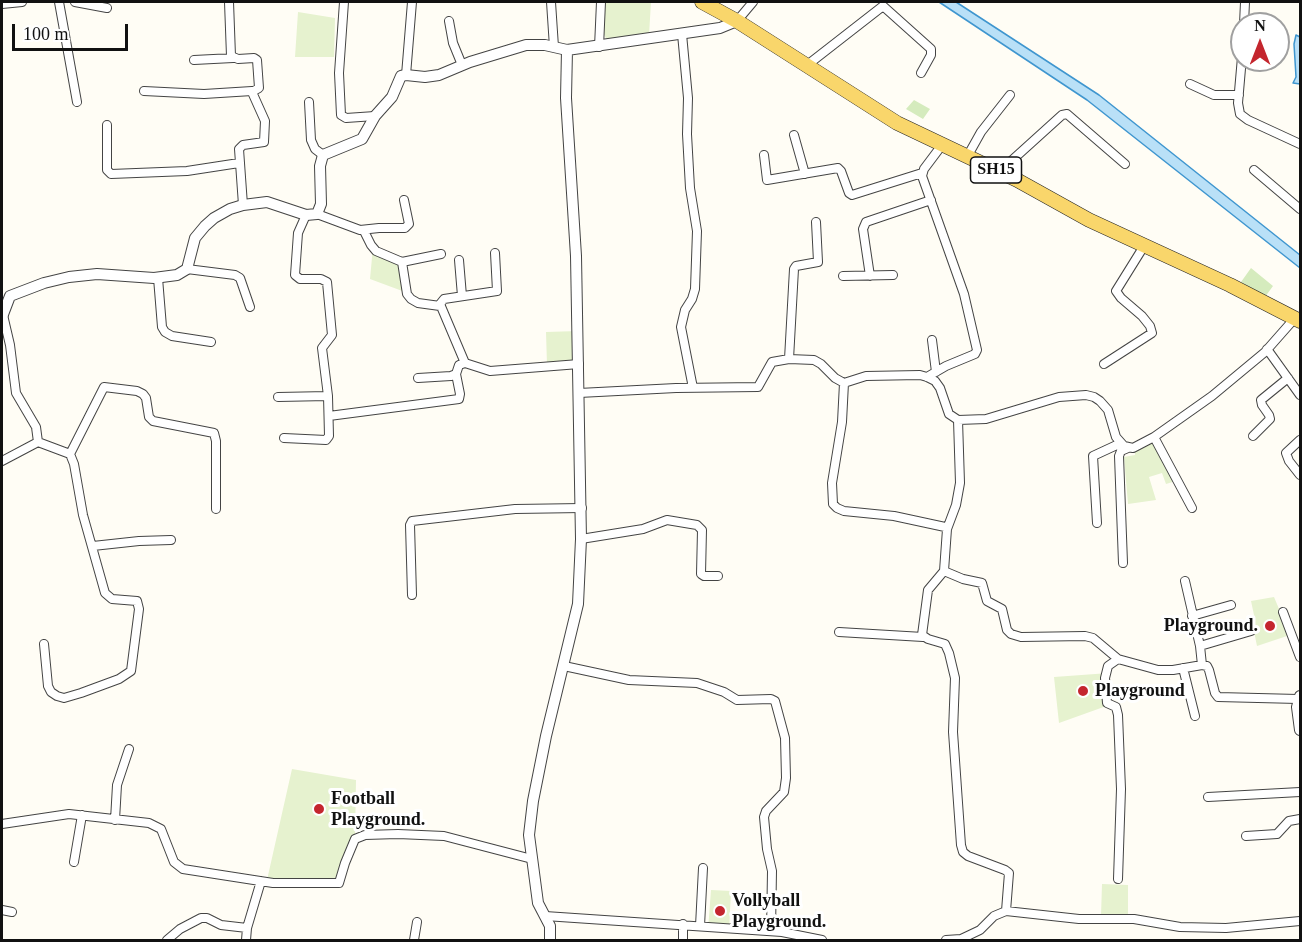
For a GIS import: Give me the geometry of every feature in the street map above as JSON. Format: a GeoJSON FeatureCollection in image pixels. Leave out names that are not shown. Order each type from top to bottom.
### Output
{"type":"FeatureCollection","features":[{"type":"Feature","properties":{"kind":"main road","name":"SH15"},"geometry":{"type":"LineString","coordinates":[[702,2],[737,21],[897,123],[999,172],[1089,220],[1220,280],[1298,320]]}},
{"type":"Feature","properties":{"kind":"street"},"geometry":{"type":"LineString","coordinates":[[2,4],[22,2]]}},
{"type":"Feature","properties":{"kind":"street"},"geometry":{"type":"LineString","coordinates":[[59,2],[77,102]]}},
{"type":"Feature","properties":{"kind":"street"},"geometry":{"type":"LineString","coordinates":[[75,2],[107,8]]}},
{"type":"Feature","properties":{"kind":"street"},"geometry":{"type":"LineString","coordinates":[[229,2],[230,50],[233,58]]}},
{"type":"Feature","properties":{"kind":"street"},"geometry":{"type":"LineString","coordinates":[[344,2],[339,73],[341,115],[346,118],[375,116]]}},
{"type":"Feature","properties":{"kind":"street"},"geometry":{"type":"LineString","coordinates":[[406,75],[412,2]]}},
{"type":"Feature","properties":{"kind":"street"},"geometry":{"type":"LineString","coordinates":[[551,2],[554,47]]}},
{"type":"Feature","properties":{"kind":"street"},"geometry":{"type":"LineString","coordinates":[[599,47],[601,2]]}},
{"type":"Feature","properties":{"kind":"street"},"geometry":{"type":"LineString","coordinates":[[323,155],[362,139],[375,116],[387,105],[401,76],[432,77],[526,45],[535,44],[567,50],[720,28],[737,21],[753,2]]}},
{"type":"Feature","properties":{"kind":"street"},"geometry":{"type":"LineString","coordinates":[[806,66],[881,4],[931,49],[931,55],[921,73]]}},
{"type":"Feature","properties":{"kind":"street"},"geometry":{"type":"LineString","coordinates":[[449,21],[453,44],[462,65]]}},
{"type":"Feature","properties":{"kind":"street"},"geometry":{"type":"LineString","coordinates":[[682,34],[688,98],[687,142],[690,188],[698,231],[695,289],[685,310],[681,327],[693,388]]}},
{"type":"Feature","properties":{"kind":"street"},"geometry":{"type":"LineString","coordinates":[[550,940],[550,926],[538,903],[529,835],[533,801],[546,736],[578,604],[582,508],[575,234],[566,98],[567,50]]}},
{"type":"Feature","properties":{"kind":"street"},"geometry":{"type":"LineString","coordinates":[[144,92],[204,94],[252,91],[260,88],[257,60],[233,58],[194,60]]}},
{"type":"Feature","properties":{"kind":"street"},"geometry":{"type":"LineString","coordinates":[[1241,72],[1238,110],[1244,116],[1300,144]]}},
{"type":"Feature","properties":{"kind":"street"},"geometry":{"type":"LineString","coordinates":[[1190,84],[1214,95],[1239,94]]}},
{"type":"Feature","properties":{"kind":"street"},"geometry":{"type":"LineString","coordinates":[[243,205],[239,163],[240,146],[260,144],[265,138],[265,121],[252,91]]}},
{"type":"Feature","properties":{"kind":"street"},"geometry":{"type":"LineString","coordinates":[[967,157],[981,132],[1010,95]]}},
{"type":"Feature","properties":{"kind":"street"},"geometry":{"type":"LineString","coordinates":[[309,102],[311,140],[315,149],[323,155]]}},
{"type":"Feature","properties":{"kind":"street"},"geometry":{"type":"LineString","coordinates":[[999,172],[1062,115],[1067,114],[1125,164]]}},
{"type":"Feature","properties":{"kind":"street"},"geometry":{"type":"LineString","coordinates":[[107,125],[107,170],[111,174],[187,171],[239,163]]}},
{"type":"Feature","properties":{"kind":"street"},"geometry":{"type":"LineString","coordinates":[[794,135],[805,174]]}},
{"type":"Feature","properties":{"kind":"street"},"geometry":{"type":"LineString","coordinates":[[764,155],[767,180],[838,168],[849,193],[854,195],[922,173],[942,145]]}},
{"type":"Feature","properties":{"kind":"street"},"geometry":{"type":"LineString","coordinates":[[284,438],[326,440],[330,436],[322,348],[332,335],[327,282],[321,279],[300,279],[295,275],[298,233],[321,204],[320,166],[323,155]]}},
{"type":"Feature","properties":{"kind":"street"},"geometry":{"type":"LineString","coordinates":[[1254,170],[1300,209]]}},
{"type":"Feature","properties":{"kind":"street"},"geometry":{"type":"LineString","coordinates":[[844,383],[866,376],[932,374],[975,354],[977,350],[964,294],[922,173]]}},
{"type":"Feature","properties":{"kind":"street"},"geometry":{"type":"LineString","coordinates":[[187,269],[195,238],[214,218],[230,209],[267,202],[364,231],[408,227],[404,200]]}},
{"type":"Feature","properties":{"kind":"street"},"geometry":{"type":"LineString","coordinates":[[870,276],[863,229],[866,222],[931,200]]}},
{"type":"Feature","properties":{"kind":"street"},"geometry":{"type":"LineString","coordinates":[[789,358],[794,269],[796,266],[818,262],[816,222]]}},
{"type":"Feature","properties":{"kind":"street"},"geometry":{"type":"LineString","coordinates":[[364,231],[376,252],[402,262],[441,254]]}},
{"type":"Feature","properties":{"kind":"street"},"geometry":{"type":"LineString","coordinates":[[1104,364],[1152,333],[1150,326],[1142,316],[1116,291],[1144,246]]}},
{"type":"Feature","properties":{"kind":"street"},"geometry":{"type":"LineString","coordinates":[[465,363],[440,306],[441,302],[444,299],[497,291],[495,253]]}},
{"type":"Feature","properties":{"kind":"street"},"geometry":{"type":"LineString","coordinates":[[459,260],[462,296]]}},
{"type":"Feature","properties":{"kind":"street"},"geometry":{"type":"LineString","coordinates":[[402,262],[407,294],[418,303],[440,306]]}},
{"type":"Feature","properties":{"kind":"street"},"geometry":{"type":"LineString","coordinates":[[38,442],[36,427],[16,393],[10,345],[2,316],[10,296],[44,283],[69,277],[97,274],[158,278],[177,275],[187,269],[235,275],[240,278],[250,307]]}},
{"type":"Feature","properties":{"kind":"street"},"geometry":{"type":"LineString","coordinates":[[843,276],[893,275]]}},
{"type":"Feature","properties":{"kind":"street"},"geometry":{"type":"LineString","coordinates":[[158,278],[162,327],[165,332],[172,336],[211,342]]}},
{"type":"Feature","properties":{"kind":"street"},"geometry":{"type":"LineString","coordinates":[[1097,523],[1093,456],[1125,446],[1137,448],[1154,437],[1212,396],[1268,349],[1298,320]]}},
{"type":"Feature","properties":{"kind":"street"},"geometry":{"type":"LineString","coordinates":[[932,340],[932,374],[949,414],[958,420],[986,419],[1059,398],[1086,395],[1100,401],[1108,410],[1112,430],[1125,446]]}},
{"type":"Feature","properties":{"kind":"street"},"geometry":{"type":"LineString","coordinates":[[1268,349],[1300,395]]}},
{"type":"Feature","properties":{"kind":"street"},"geometry":{"type":"LineString","coordinates":[[579,393],[759,387],[772,362],[789,358],[814,360],[844,383]]}},
{"type":"Feature","properties":{"kind":"street"},"geometry":{"type":"LineString","coordinates":[[330,417],[459,399],[456,374],[459,365],[465,363],[490,370],[579,364]]}},
{"type":"Feature","properties":{"kind":"street"},"geometry":{"type":"LineString","coordinates":[[418,378],[456,374]]}},
{"type":"Feature","properties":{"kind":"street"},"geometry":{"type":"LineString","coordinates":[[1253,436],[1270,419],[1261,400],[1288,378]]}},
{"type":"Feature","properties":{"kind":"street"},"geometry":{"type":"LineString","coordinates":[[844,383],[842,422],[832,483],[833,504],[844,511],[894,516],[945,526],[947,529]]}},
{"type":"Feature","properties":{"kind":"street"},"geometry":{"type":"LineString","coordinates":[[70,454],[104,387],[137,391],[146,398],[149,417],[153,421],[214,433],[216,509]]}},
{"type":"Feature","properties":{"kind":"street"},"geometry":{"type":"LineString","coordinates":[[278,397],[328,396]]}},
{"type":"Feature","properties":{"kind":"street"},"geometry":{"type":"LineString","coordinates":[[923,637],[921,630],[928,590],[944,571],[947,529],[956,505],[960,483],[958,420]]}},
{"type":"Feature","properties":{"kind":"street"},"geometry":{"type":"LineString","coordinates":[[1154,437],[1192,508]]}},
{"type":"Feature","properties":{"kind":"street"},"geometry":{"type":"LineString","coordinates":[[1300,440],[1286,453],[1300,475]]}},
{"type":"Feature","properties":{"kind":"street"},"geometry":{"type":"LineString","coordinates":[[2,461],[38,442],[70,454],[74,464],[83,515],[105,593],[112,599],[133,600],[138,603],[131,671],[119,679],[64,698],[57,696],[48,686],[44,644]]}},
{"type":"Feature","properties":{"kind":"street"},"geometry":{"type":"LineString","coordinates":[[1123,563],[1119,456],[1125,446]]}},
{"type":"Feature","properties":{"kind":"street"},"geometry":{"type":"LineString","coordinates":[[412,595],[410,525],[415,519],[515,509],[582,508]]}},
{"type":"Feature","properties":{"kind":"street"},"geometry":{"type":"LineString","coordinates":[[581,539],[643,529],[668,520],[696,525],[702,530],[701,574],[718,576]]}},
{"type":"Feature","properties":{"kind":"street"},"geometry":{"type":"LineString","coordinates":[[93,546],[171,540]]}},
{"type":"Feature","properties":{"kind":"street"},"geometry":{"type":"LineString","coordinates":[[944,571],[963,579],[982,583],[987,601],[1002,609],[1007,630],[1011,634],[1021,637],[1085,636],[1093,638],[1118,659],[1158,670],[1202,664],[1209,670],[1218,697],[1299,698],[1297,707],[1300,730]]}},
{"type":"Feature","properties":{"kind":"street"},"geometry":{"type":"LineString","coordinates":[[1185,581],[1202,664]]}},
{"type":"Feature","properties":{"kind":"street"},"geometry":{"type":"LineString","coordinates":[[1192,616],[1231,605]]}},
{"type":"Feature","properties":{"kind":"street"},"geometry":{"type":"LineString","coordinates":[[1283,612],[1300,657]]}},
{"type":"Feature","properties":{"kind":"street"},"geometry":{"type":"LineString","coordinates":[[1200,646],[1251,631]]}},
{"type":"Feature","properties":{"kind":"street"},"geometry":{"type":"LineString","coordinates":[[839,632],[923,637],[945,644],[955,678],[953,732],[961,844],[963,852],[968,856],[1009,873],[1005,911]]}},
{"type":"Feature","properties":{"kind":"street"},"geometry":{"type":"LineString","coordinates":[[1118,659],[1108,666],[1105,678],[1108,704],[1116,707],[1118,715],[1121,789],[1118,879]]}},
{"type":"Feature","properties":{"kind":"street"},"geometry":{"type":"LineString","coordinates":[[564,666],[629,680],[697,683],[724,692],[737,700],[771,699],[775,701],[785,738],[786,778],[784,792],[766,811],[764,817],[772,871],[771,931]]}},
{"type":"Feature","properties":{"kind":"street"},"geometry":{"type":"LineString","coordinates":[[1183,668],[1195,716]]}},
{"type":"Feature","properties":{"kind":"street"},"geometry":{"type":"LineString","coordinates":[[115,820],[117,785],[129,749]]}},
{"type":"Feature","properties":{"kind":"street"},"geometry":{"type":"LineString","coordinates":[[1208,797],[1300,792]]}},
{"type":"Feature","properties":{"kind":"street"},"geometry":{"type":"LineString","coordinates":[[2,824],[69,814],[149,823],[160,829],[174,862],[183,869],[261,881],[339,883],[355,839],[365,835],[444,836],[532,859]]}},
{"type":"Feature","properties":{"kind":"street"},"geometry":{"type":"LineString","coordinates":[[74,862],[81,815]]}},
{"type":"Feature","properties":{"kind":"street"},"geometry":{"type":"LineString","coordinates":[[1246,836],[1277,834],[1287,823],[1300,819]]}},
{"type":"Feature","properties":{"kind":"street"},"geometry":{"type":"LineString","coordinates":[[700,926],[703,868]]}},
{"type":"Feature","properties":{"kind":"street"},"geometry":{"type":"LineString","coordinates":[[246,940],[247,928],[261,881]]}},
{"type":"Feature","properties":{"kind":"street"},"geometry":{"type":"LineString","coordinates":[[2,910],[12,912]]}},
{"type":"Feature","properties":{"kind":"street"},"geometry":{"type":"LineString","coordinates":[[946,940],[961,939],[980,930],[994,915],[1005,911],[1079,919],[1134,919],[1180,927],[1226,928],[1300,921]]}},
{"type":"Feature","properties":{"kind":"street"},"geometry":{"type":"LineString","coordinates":[[545,916],[771,931],[822,940]]}},
{"type":"Feature","properties":{"kind":"street"},"geometry":{"type":"LineString","coordinates":[[167,940],[180,929],[201,918],[207,918],[221,926],[247,928]]}},
{"type":"Feature","properties":{"kind":"street"},"geometry":{"type":"LineString","coordinates":[[414,940],[417,922]]}},
{"type":"Feature","properties":{"kind":"street"},"geometry":{"type":"LineString","coordinates":[[683,924],[683,940]]}},
{"type":"Feature","properties":{"kind":"green space"},"geometry":{"type":"Polygon","coordinates":[[[604,2],[651,2],[649,35],[607,40],[603,33],[604,2]]]}},
{"type":"Feature","properties":{"kind":"green space"},"geometry":{"type":"Polygon","coordinates":[[[298,12],[335,18],[334,57],[295,57],[298,12]]]}},
{"type":"Feature","properties":{"kind":"green space"},"geometry":{"type":"Polygon","coordinates":[[[914,100],[930,109],[923,119],[906,109],[914,100]]]}},
{"type":"Feature","properties":{"kind":"green space"},"geometry":{"type":"Polygon","coordinates":[[[373,247],[406,259],[405,292],[370,279],[373,247]]]}},
{"type":"Feature","properties":{"kind":"green space"},"geometry":{"type":"Polygon","coordinates":[[[1251,268],[1273,286],[1265,297],[1241,282],[1251,268]]]}},
{"type":"Feature","properties":{"kind":"green space"},"geometry":{"type":"Polygon","coordinates":[[[578,331],[579,364],[547,365],[546,332],[578,331]]]}},
{"type":"Feature","properties":{"kind":"green space"},"geometry":{"type":"Polygon","coordinates":[[[1156,438],[1179,480],[1166,484],[1162,473],[1149,477],[1156,500],[1128,504],[1124,457],[1135,455],[1135,449],[1138,450],[1156,438]]]}},
{"type":"Feature","properties":{"kind":"green space","name":"Playground."},"geometry":{"type":"Polygon","coordinates":[[[1274,597],[1290,635],[1257,646],[1251,617],[1254,615],[1251,601],[1274,597]]]}},
{"type":"Feature","properties":{"kind":"green space","name":"Playground"},"geometry":{"type":"Polygon","coordinates":[[[1109,673],[1112,704],[1059,723],[1054,677],[1109,673]]]}},
{"type":"Feature","properties":{"kind":"green space","name":"Football Playground."},"geometry":{"type":"Polygon","coordinates":[[[292,769],[356,780],[355,838],[339,883],[267,880],[292,769]]]}},
{"type":"Feature","properties":{"kind":"green space"},"geometry":{"type":"Polygon","coordinates":[[[1102,884],[1128,885],[1128,916],[1101,916],[1102,884]]]}},
{"type":"Feature","properties":{"kind":"green space","name":"Vollyball Playground."},"geometry":{"type":"Polygon","coordinates":[[[711,890],[731,891],[729,932],[708,930],[711,890]]]}},
{"type":"Feature","properties":{"kind":"water"},"geometry":{"type":"Polygon","coordinates":[[[939,2],[956,2],[1099,95],[1300,255],[1300,268],[1087,100],[939,2]]]}},
{"type":"Feature","properties":{"kind":"water"},"geometry":{"type":"Polygon","coordinates":[[[1296,35],[1300,37],[1300,84],[1293,83],[1296,77],[1294,44],[1296,35]]]}},
{"type":"Feature","properties":{"kind":"place","name":"Playground."},"geometry":{"type":"Point","coordinates":[1270,626]}},
{"type":"Feature","properties":{"kind":"place","name":"Playground"},"geometry":{"type":"Point","coordinates":[1083,691]}},
{"type":"Feature","properties":{"kind":"place","name":"Football Playground."},"geometry":{"type":"Point","coordinates":[319,809]}},
{"type":"Feature","properties":{"kind":"place","name":"Vollyball Playground."},"geometry":{"type":"Point","coordinates":[720,911]}}]}
